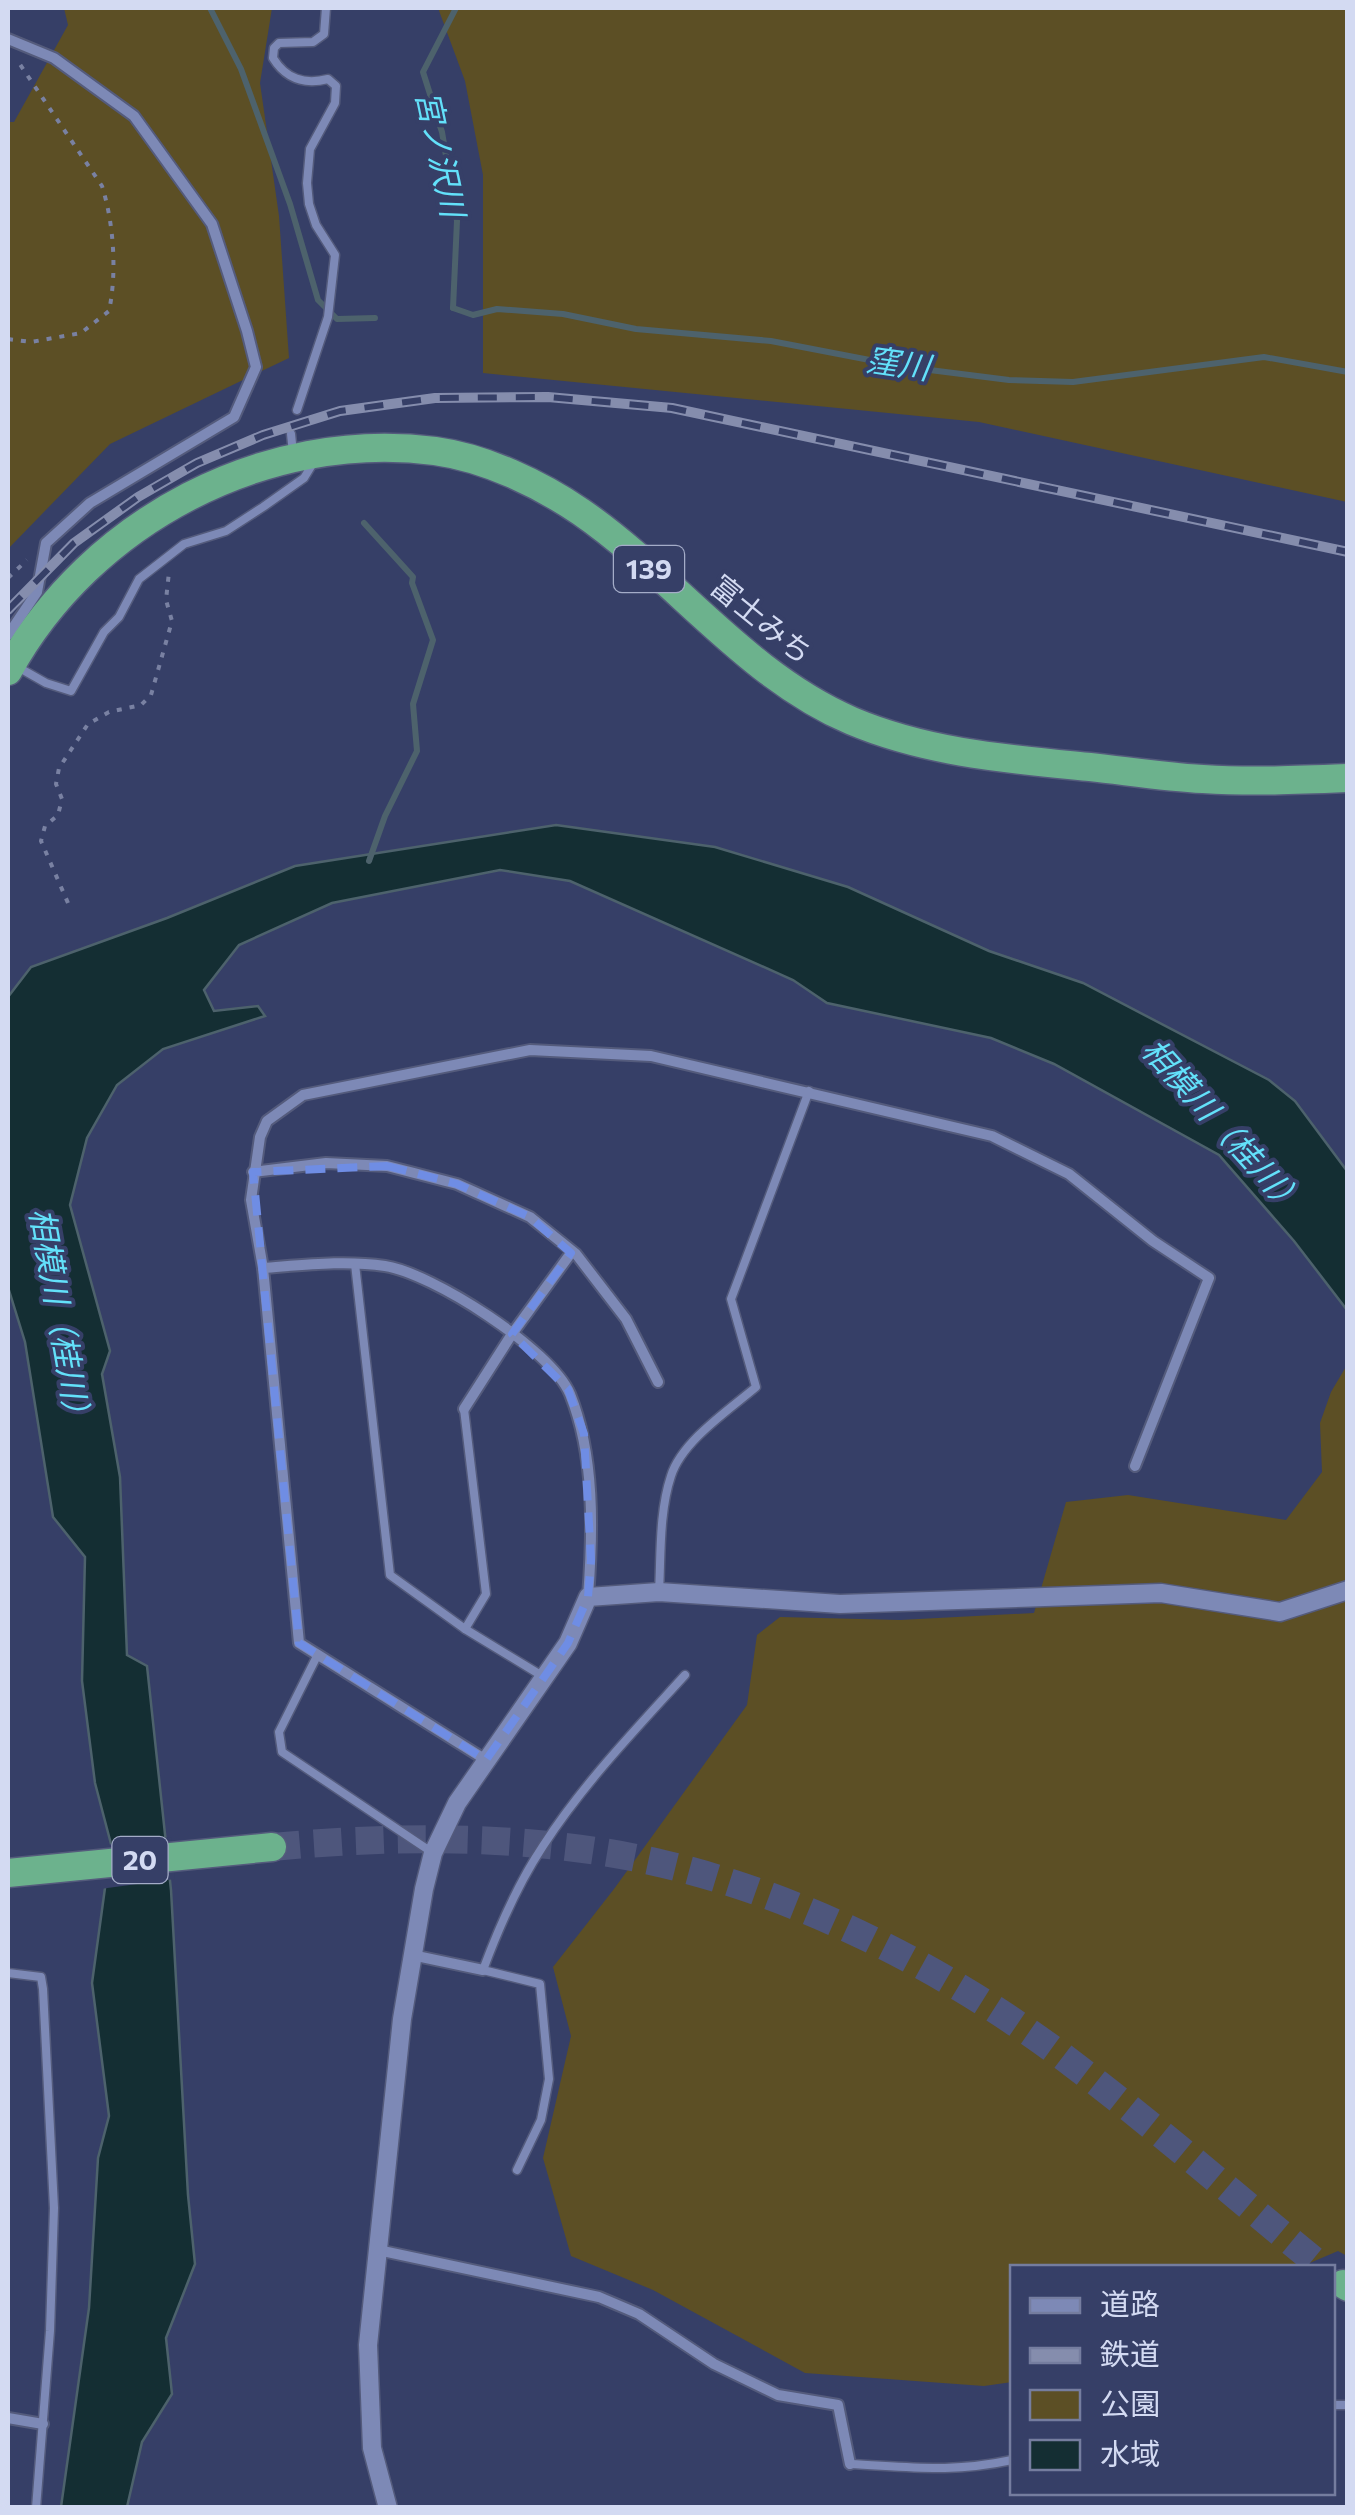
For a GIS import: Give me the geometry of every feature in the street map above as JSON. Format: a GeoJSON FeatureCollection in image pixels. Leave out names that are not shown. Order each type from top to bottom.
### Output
{"type":"FeatureCollection","features":[{"type":"Feature","properties":{"kind":"highway","name":"富士みち"},"geometry":{"type":"LineString","coordinates":[[10,667],[74,582],[119,540],[209,487],[300,448],[439,452],[489,465],[538,486],[583,513],[752,658],[801,695],[852,721],[918,743],[980,756],[1201,779],[1348,778]]}},
{"type":"Feature","properties":{"kind":"highway","name":"20"},"geometry":{"type":"LineString","coordinates":[[8,1873],[272,1847]]}},
{"type":"Feature","properties":{"kind":"street"},"geometry":{"type":"LineString","coordinates":[[8,39],[54,58],[134,116],[212,224],[256,367],[234,417],[90,503],[46,543],[37,592],[8,635]]}},
{"type":"Feature","properties":{"kind":"street"},"geometry":{"type":"LineString","coordinates":[[486,1760],[300,1643],[263,1268],[252,1200],[260,1137],[267,1121],[302,1095],[530,1050],[651,1056],[992,1136],[1068,1174],[1153,1241],[1209,1278],[1136,1466]]}},
{"type":"Feature","properties":{"kind":"street"},"geometry":{"type":"LineString","coordinates":[[254,1172],[326,1163],[387,1166],[457,1184],[530,1217],[576,1254],[626,1320],[658,1382]]}},
{"type":"Feature","properties":{"kind":"street"},"geometry":{"type":"LineString","coordinates":[[464,1410],[571,1252]]}},
{"type":"Feature","properties":{"kind":"street"},"geometry":{"type":"LineString","coordinates":[[263,1268],[355,1264],[386,1266],[416,1274],[539,1352],[568,1389],[584,1434],[591,1516],[588,1597],[568,1644],[457,1803],[434,1853],[412,1955],[368,2344],[370,2425],[376,2471],[388,2508]]}},
{"type":"Feature","properties":{"kind":"street"},"geometry":{"type":"LineString","coordinates":[[588,1597],[659,1592],[840,1604],[1161,1592],[1280,1612],[1348,1590]]}},
{"type":"Feature","properties":{"kind":"street"},"geometry":{"type":"LineString","coordinates":[[412,1955],[483,1970]]}},
{"type":"Feature","properties":{"kind":"street"},"geometry":{"type":"LineString","coordinates":[[378,2250],[599,2297],[639,2314],[714,2364],[778,2395],[838,2404],[850,2464]]}},
{"type":"Feature","properties":{"kind":"street"},"geometry":{"type":"LineString","coordinates":[[8,2418],[43,2424]]}},
{"type":"Feature","properties":{"kind":"lane"},"geometry":{"type":"LineString","coordinates":[[297,410],[328,317],[335,254],[316,225],[308,204],[307,183],[310,149],[335,102],[336,86],[328,79],[314,83],[296,80],[273,58],[279,43],[313,42],[324,34],[326,8]]}},
{"type":"Feature","properties":{"kind":"lane"},"geometry":{"type":"LineString","coordinates":[[10,667],[70,692],[139,579],[184,544],[226,531],[304,478],[315,462],[300,448]]}},
{"type":"Feature","properties":{"kind":"lane"},"geometry":{"type":"LineString","coordinates":[[659,1592],[662,1528],[671,1474],[700,1434],[756,1388],[732,1299],[810,1091]]}},
{"type":"Feature","properties":{"kind":"lane"},"geometry":{"type":"LineString","coordinates":[[355,1264],[390,1576],[465,1629],[544,1677]]}},
{"type":"Feature","properties":{"kind":"lane"},"geometry":{"type":"LineString","coordinates":[[464,1410],[486,1594],[465,1629]]}},
{"type":"Feature","properties":{"kind":"lane"},"geometry":{"type":"LineString","coordinates":[[318,1654],[279,1732],[282,1752],[434,1853]]}},
{"type":"Feature","properties":{"kind":"lane"},"geometry":{"type":"LineString","coordinates":[[517,2170],[541,2120],[549,2079],[540,1984],[483,1970],[499,1928],[542,1846],[596,1774],[685,1675]]}},
{"type":"Feature","properties":{"kind":"lane"},"geometry":{"type":"LineString","coordinates":[[8,1973],[41,1977],[43,1989],[54,2208],[50,2331],[36,2508]]}},
{"type":"Feature","properties":{"kind":"lane"},"geometry":{"type":"LineString","coordinates":[[850,2464],[918,2470],[973,2468],[1010,2460]]}},
{"type":"Feature","properties":{"kind":"path"},"geometry":{"type":"LineString","coordinates":[[8,339],[30,342],[82,333],[110,312],[114,288],[108,203],[102,186],[17,60]]}},
{"type":"Feature","properties":{"kind":"path"},"geometry":{"type":"LineString","coordinates":[[68,903],[41,842],[46,826],[58,815],[62,799],[56,784],[59,768],[88,724],[109,712],[142,705],[150,695],[172,621],[166,600],[169,572],[164,559]]}},
{"type":"Feature","properties":{"kind":"highlighted area"},"geometry":{"type":"Polygon","coordinates":[[[387,1166],[457,1184],[530,1217],[571,1253],[512,1334],[568,1389],[584,1434],[591,1560],[588,1597],[568,1643],[486,1760],[299,1643],[253,1172],[387,1166]]]}},
{"type":"Feature","properties":{"kind":"green space"},"geometry":{"type":"Polygon","coordinates":[[[64,8],[272,8],[260,83],[279,216],[289,358],[110,444],[8,549],[8,122],[14,122],[68,25],[64,8]]]}},
{"type":"Feature","properties":{"kind":"green space"},"geometry":{"type":"Polygon","coordinates":[[[438,8],[1347,8],[1347,502],[979,422],[483,373],[483,175],[465,81],[438,8]]]}},
{"type":"Feature","properties":{"kind":"green space"},"geometry":{"type":"Polygon","coordinates":[[[1347,1365],[1347,2256],[1338,2251],[1305,2265],[1010,2265],[1010,2382],[984,2386],[805,2373],[653,2290],[571,2256],[543,2158],[571,2036],[553,1967],[747,1705],[757,1635],[780,1617],[900,1620],[1034,1613],[1066,1502],[1128,1495],[1286,1520],[1322,1472],[1320,1423],[1331,1392],[1347,1365]]]}},
{"type":"Feature","properties":{"kind":"water","name":"相模川（桂川）"},"geometry":{"type":"Polygon","coordinates":[[[556,825],[715,847],[848,887],[989,951],[1083,983],[1269,1080],[1295,1101],[1347,1171],[1347,1310],[1294,1241],[1219,1155],[1054,1064],[991,1038],[827,1003],[793,980],[570,881],[500,870],[332,903],[239,945],[204,990],[214,1011],[258,1006],[265,1016],[163,1049],[117,1085],[87,1138],[70,1205],[110,1351],[102,1374],[120,1477],[127,1655],[147,1666],[171,1890],[195,2264],[166,2338],[172,2394],[142,2442],[127,2507],[61,2507],[89,2308],[98,2158],[109,2116],[92,1983],[111,1844],[95,1783],[82,1681],[85,1557],[53,1517],[25,1342],[8,1287],[8,997],[31,967],[295,866],[556,825]]]}},
{"type":"Feature","properties":{"kind":"pier"},"geometry":{"type":"Polygon","coordinates":[[[171,1837],[175,1879],[100,1889],[106,1845],[171,1837]]]}},
{"type":"Feature","properties":{"kind":"waterway"},"geometry":{"type":"LineString","coordinates":[[210,8],[241,69],[290,204],[318,300],[337,319],[375,318]]}},
{"type":"Feature","properties":{"kind":"waterway","name":"宮ノ沢川"},"geometry":{"type":"LineString","coordinates":[[453,308],[457,221],[442,132],[423,72],[456,8]]}},
{"type":"Feature","properties":{"kind":"waterway","name":"窪川"},"geometry":{"type":"LineString","coordinates":[[453,308],[473,315],[497,309],[563,314],[636,329],[771,341],[906,367],[1009,380],[1073,382],[1264,357],[1348,372]]}},
{"type":"Feature","properties":{"kind":"waterway","name":"窪川"},"geometry":{"type":"LineString","coordinates":[[364,523],[413,577],[433,640],[413,704],[417,751],[385,816],[369,861]]}},
{"type":"Feature","properties":{"kind":"tunnel"},"geometry":{"type":"LineString","coordinates":[[272,1847],[419,1839],[567,1847],[616,1854],[716,1878],[819,1916],[919,1965],[1014,2022],[1125,2105],[1319,2265]]}},
{"type":"Feature","properties":{"kind":"railway"},"geometry":{"type":"LineString","coordinates":[[8,610],[74,543],[138,497],[197,463],[263,435],[340,411],[435,398],[548,397],[672,408],[1348,552]]}}]}
